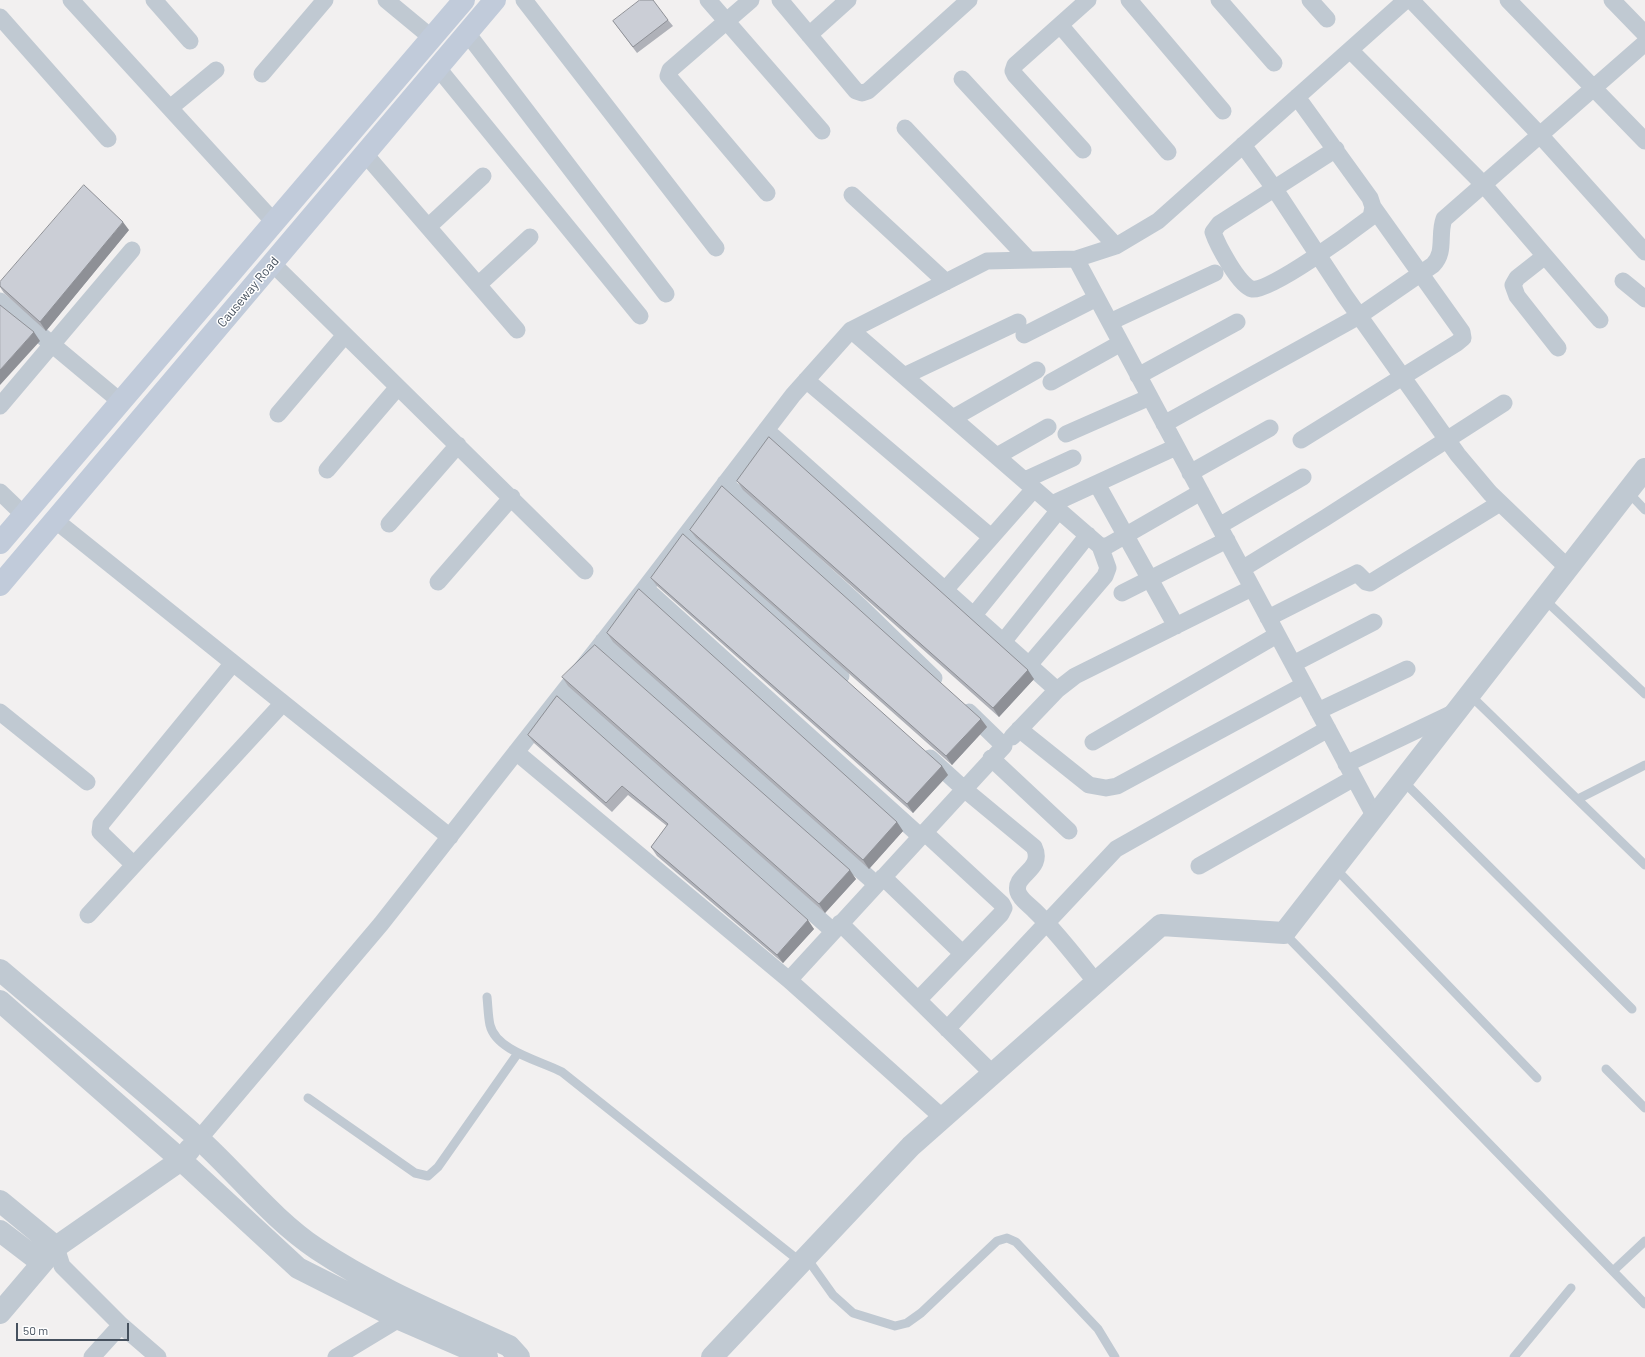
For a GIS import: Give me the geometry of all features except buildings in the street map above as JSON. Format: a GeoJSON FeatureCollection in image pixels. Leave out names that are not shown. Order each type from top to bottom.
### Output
{"type":"FeatureCollection","features":[{"type":"Feature","properties":{"kind":"main road","name":"Causeway Road"},"geometry":{"type":"LineString","coordinates":[[0,543],[464,0]]}},
{"type":"Feature","properties":{"kind":"main road","name":"Causeway Road"},"geometry":{"type":"LineString","coordinates":[[0,585],[495,0]]}},
{"type":"Feature","properties":{"kind":"main road"},"geometry":{"type":"LineString","coordinates":[[49,486],[57,497],[61,512]]}},
{"type":"Feature","properties":{"kind":"main road"},"geometry":{"type":"LineString","coordinates":[[19,521],[30,534],[35,543]]}},
{"type":"Feature","properties":{"kind":"street"},"geometry":{"type":"LineString","coordinates":[[71,0],[274,222]]}},
{"type":"Feature","properties":{"kind":"street"},"geometry":{"type":"LineString","coordinates":[[154,0],[190,41]]}},
{"type":"Feature","properties":{"kind":"street"},"geometry":{"type":"LineString","coordinates":[[262,74],[325,0]]}},
{"type":"Feature","properties":{"kind":"street"},"geometry":{"type":"LineString","coordinates":[[386,0],[432,38]]}},
{"type":"Feature","properties":{"kind":"street"},"geometry":{"type":"LineString","coordinates":[[524,0],[716,248]]}},
{"type":"Feature","properties":{"kind":"street"},"geometry":{"type":"LineString","coordinates":[[708,0],[822,131]]}},
{"type":"Feature","properties":{"kind":"street"},"geometry":{"type":"LineString","coordinates":[[751,0],[670,70],[668,76],[767,193]]}},
{"type":"Feature","properties":{"kind":"street"},"geometry":{"type":"LineString","coordinates":[[780,0],[856,91],[862,93],[868,91],[967,1]]}},
{"type":"Feature","properties":{"kind":"street"},"geometry":{"type":"LineString","coordinates":[[809,35],[848,0]]}},
{"type":"Feature","properties":{"kind":"street"},"geometry":{"type":"LineString","coordinates":[[1083,150],[1015,75],[1013,70],[1015,65],[1088,0]]}},
{"type":"Feature","properties":{"kind":"street"},"geometry":{"type":"LineString","coordinates":[[1129,0],[1223,111]]}},
{"type":"Feature","properties":{"kind":"street"},"geometry":{"type":"LineString","coordinates":[[1219,0],[1274,63]]}},
{"type":"Feature","properties":{"kind":"street"},"geometry":{"type":"LineString","coordinates":[[1310,0],[1327,19]]}},
{"type":"Feature","properties":{"kind":"street"},"geometry":{"type":"LineString","coordinates":[[0,1313],[54,1259],[181,1160],[381,924],[564,692],[766,430],[806,380],[851,330],[987,261],[1076,259],[1116,246],[1158,221],[1406,0]]}},
{"type":"Feature","properties":{"kind":"street"},"geometry":{"type":"LineString","coordinates":[[1411,0],[1540,135],[1645,252]]}},
{"type":"Feature","properties":{"kind":"street"},"geometry":{"type":"LineString","coordinates":[[1508,0],[1645,141]]}},
{"type":"Feature","properties":{"kind":"street"},"geometry":{"type":"LineString","coordinates":[[1612,0],[1645,34]]}},
{"type":"Feature","properties":{"kind":"street"},"geometry":{"type":"LineString","coordinates":[[0,17],[108,138]]}},
{"type":"Feature","properties":{"kind":"street"},"geometry":{"type":"LineString","coordinates":[[1060,26],[1168,152]]}},
{"type":"Feature","properties":{"kind":"street"},"geometry":{"type":"LineString","coordinates":[[468,33],[666,294]]}},
{"type":"Feature","properties":{"kind":"street"},"geometry":{"type":"LineString","coordinates":[[1164,424],[1359,316],[1433,265],[1441,254],[1441,228],[1444,219],[1645,43]]}},
{"type":"Feature","properties":{"kind":"street"},"geometry":{"type":"LineString","coordinates":[[1350,50],[1484,185],[1600,320]]}},
{"type":"Feature","properties":{"kind":"street"},"geometry":{"type":"LineString","coordinates":[[438,68],[640,316]]}},
{"type":"Feature","properties":{"kind":"street"},"geometry":{"type":"LineString","coordinates":[[170,108],[216,70]]}},
{"type":"Feature","properties":{"kind":"street"},"geometry":{"type":"LineString","coordinates":[[962,79],[1116,246]]}},
{"type":"Feature","properties":{"kind":"street"},"geometry":{"type":"LineString","coordinates":[[1297,97],[1336,148],[1370,198],[1373,207],[1462,332],[1463,338],[1403,378],[1301,440]]}},
{"type":"Feature","properties":{"kind":"street"},"geometry":{"type":"LineString","coordinates":[[905,128],[1029,260]]}},
{"type":"Feature","properties":{"kind":"street"},"geometry":{"type":"LineString","coordinates":[[1243,145],[1274,188],[1359,316],[1458,455],[1500,503],[1568,568]]}},
{"type":"Feature","properties":{"kind":"street"},"geometry":{"type":"LineString","coordinates":[[1336,148],[1219,224],[1214,232],[1217,241],[1242,282],[1251,289],[1258,289],[1318,255],[1371,218],[1373,207]]}},
{"type":"Feature","properties":{"kind":"street"},"geometry":{"type":"LineString","coordinates":[[365,154],[517,330]]}},
{"type":"Feature","properties":{"kind":"street"},"geometry":{"type":"LineString","coordinates":[[428,227],[483,176]]}},
{"type":"Feature","properties":{"kind":"street"},"geometry":{"type":"LineString","coordinates":[[852,195],[946,282]]}},
{"type":"Feature","properties":{"kind":"street"},"geometry":{"type":"LineString","coordinates":[[478,285],[530,237]]}},
{"type":"Feature","properties":{"kind":"street"},"geometry":{"type":"LineString","coordinates":[[0,406],[132,250]]}},
{"type":"Feature","properties":{"kind":"street"},"geometry":{"type":"LineString","coordinates":[[1546,256],[1517,278],[1513,284],[1517,296],[1558,348]]}},
{"type":"Feature","properties":{"kind":"street"},"geometry":{"type":"LineString","coordinates":[[1076,259],[1375,817]]}},
{"type":"Feature","properties":{"kind":"street"},"geometry":{"type":"LineString","coordinates":[[272,263],[585,570]]}},
{"type":"Feature","properties":{"kind":"street"},"geometry":{"type":"LineString","coordinates":[[1110,322],[1215,273]]}},
{"type":"Feature","properties":{"kind":"street"},"geometry":{"type":"LineString","coordinates":[[1623,281],[1645,299]]}},
{"type":"Feature","properties":{"kind":"street"},"geometry":{"type":"LineString","coordinates":[[904,376],[1097,298]]}},
{"type":"Feature","properties":{"kind":"street"},"geometry":{"type":"LineString","coordinates":[[0,301],[121,402]]}},
{"type":"Feature","properties":{"kind":"street"},"geometry":{"type":"LineString","coordinates":[[1138,376],[1237,322]]}},
{"type":"Feature","properties":{"kind":"street"},"geometry":{"type":"LineString","coordinates":[[851,330],[1094,540],[1107,546],[1201,492]]}},
{"type":"Feature","properties":{"kind":"street"},"geometry":{"type":"LineString","coordinates":[[278,414],[345,335]]}},
{"type":"Feature","properties":{"kind":"street"},"geometry":{"type":"LineString","coordinates":[[1051,382],[1121,343]]}},
{"type":"Feature","properties":{"kind":"street"},"geometry":{"type":"LineString","coordinates":[[953,418],[1037,370]]}},
{"type":"Feature","properties":{"kind":"street"},"geometry":{"type":"LineString","coordinates":[[806,380],[991,538]]}},
{"type":"Feature","properties":{"kind":"street"},"geometry":{"type":"LineString","coordinates":[[327,470],[398,387]]}},
{"type":"Feature","properties":{"kind":"street"},"geometry":{"type":"LineString","coordinates":[[1066,434],[1150,397]]}},
{"type":"Feature","properties":{"kind":"street"},"geometry":{"type":"LineString","coordinates":[[1242,568],[1325,518],[1504,403]]}},
{"type":"Feature","properties":{"kind":"street"},"geometry":{"type":"LineString","coordinates":[[997,456],[1048,427]]}},
{"type":"Feature","properties":{"kind":"street"},"geometry":{"type":"LineString","coordinates":[[1190,472],[1270,428]]}},
{"type":"Feature","properties":{"kind":"street"},"geometry":{"type":"LineString","coordinates":[[766,430],[1056,690]]}},
{"type":"Feature","properties":{"kind":"street"},"geometry":{"type":"LineString","coordinates":[[389,524],[458,445]]}},
{"type":"Feature","properties":{"kind":"street"},"geometry":{"type":"LineString","coordinates":[[974,615],[1055,507],[1097,484],[1176,447]]}},
{"type":"Feature","properties":{"kind":"street"},"geometry":{"type":"LineString","coordinates":[[945,590],[991,538],[1030,484],[1073,458]]}},
{"type":"Feature","properties":{"kind":"street"},"geometry":{"type":"LineString","coordinates":[[712,1357],[911,1146],[1161,925],[1284,933],[1645,468]]}},
{"type":"Feature","properties":{"kind":"street"},"geometry":{"type":"LineString","coordinates":[[1122,592],[1150,579],[1223,533],[1303,477]]}},
{"type":"Feature","properties":{"kind":"street"},"geometry":{"type":"LineString","coordinates":[[725,483],[861,607],[1004,746]]}},
{"type":"Feature","properties":{"kind":"street"},"geometry":{"type":"LineString","coordinates":[[1097,484],[1176,626]]}},
{"type":"Feature","properties":{"kind":"street"},"geometry":{"type":"LineString","coordinates":[[0,492],[19,521]]}},
{"type":"Feature","properties":{"kind":"street"},"geometry":{"type":"LineString","coordinates":[[438,582],[512,497]]}},
{"type":"Feature","properties":{"kind":"street"},"geometry":{"type":"LineString","coordinates":[[1268,618],[1357,573],[1366,582],[1370,583],[1500,503]]}},
{"type":"Feature","properties":{"kind":"street"},"geometry":{"type":"LineString","coordinates":[[61,512],[233,663],[450,837]]}},
{"type":"Feature","properties":{"kind":"street"},"geometry":{"type":"LineString","coordinates":[[686,534],[854,688]]}},
{"type":"Feature","properties":{"kind":"street"},"geometry":{"type":"LineString","coordinates":[[1003,642],[1094,540]]}},
{"type":"Feature","properties":{"kind":"street"},"geometry":{"type":"LineString","coordinates":[[1029,665],[1106,576],[1108,568],[1094,540]]}},
{"type":"Feature","properties":{"kind":"street"},"geometry":{"type":"LineString","coordinates":[[645,588],[1002,904],[1004,908],[1001,914],[918,1000]]}},
{"type":"Feature","properties":{"kind":"street"},"geometry":{"type":"LineString","coordinates":[[789,980],[991,758],[1056,690],[1075,676],[1252,588]]}},
{"type":"Feature","properties":{"kind":"street"},"geometry":{"type":"LineString","coordinates":[[1293,664],[1374,622]]}},
{"type":"Feature","properties":{"kind":"street"},"geometry":{"type":"LineString","coordinates":[[1092,742],[1277,635]]}},
{"type":"Feature","properties":{"kind":"street"},"geometry":{"type":"LineString","coordinates":[[603,641],[880,880],[962,953]]}},
{"type":"Feature","properties":{"kind":"street"},"geometry":{"type":"LineString","coordinates":[[134,865],[100,832],[101,824],[233,663]]}},
{"type":"Feature","properties":{"kind":"street"},"geometry":{"type":"LineString","coordinates":[[1318,712],[1407,669]]}},
{"type":"Feature","properties":{"kind":"street"},"geometry":{"type":"LineString","coordinates":[[1019,729],[1089,785],[1106,788],[1117,786],[1304,685]]}},
{"type":"Feature","properties":{"kind":"street"},"geometry":{"type":"LineString","coordinates":[[564,692],[837,927],[918,1000],[993,1074]]}},
{"type":"Feature","properties":{"kind":"street"},"geometry":{"type":"LineString","coordinates":[[88,915],[282,703]]}},
{"type":"Feature","properties":{"kind":"street"},"geometry":{"type":"LineString","coordinates":[[1199,866],[1350,771],[1463,703]]}},
{"type":"Feature","properties":{"kind":"street"},"geometry":{"type":"LineString","coordinates":[[0,712],[87,782]]}},
{"type":"Feature","properties":{"kind":"street"},"geometry":{"type":"LineString","coordinates":[[947,1028],[1048,923],[1116,849],[1328,729]]}},
{"type":"Feature","properties":{"kind":"street"},"geometry":{"type":"LineString","coordinates":[[917,746],[964,789],[1034,847],[1038,854],[1036,862],[1018,884],[1018,891],[1022,898],[1048,923],[1096,982]]}},
{"type":"Feature","properties":{"kind":"street"},"geometry":{"type":"LineString","coordinates":[[516,752],[789,980],[943,1118]]}},
{"type":"Feature","properties":{"kind":"street"},"geometry":{"type":"LineString","coordinates":[[991,758],[1069,831]]}},
{"type":"Feature","properties":{"kind":"street"},"geometry":{"type":"LineString","coordinates":[[0,970],[199,1139],[285,1224],[316,1248],[345,1267],[416,1304],[509,1346],[519,1357]]}},
{"type":"Feature","properties":{"kind":"street"},"geometry":{"type":"LineString","coordinates":[[0,1001],[181,1160],[298,1268],[398,1319],[487,1357]]}},
{"type":"Feature","properties":{"kind":"street"},"geometry":{"type":"LineString","coordinates":[[0,1201],[54,1259],[121,1325],[158,1357]]}},
{"type":"Feature","properties":{"kind":"street"},"geometry":{"type":"LineString","coordinates":[[0,1231],[54,1259]]}},
{"type":"Feature","properties":{"kind":"street"},"geometry":{"type":"LineString","coordinates":[[336,1357],[398,1319]]}},
{"type":"Feature","properties":{"kind":"street"},"geometry":{"type":"LineString","coordinates":[[92,1357],[121,1325]]}},
{"type":"Feature","properties":{"kind":"lane"},"geometry":{"type":"LineString","coordinates":[[1627,491],[1645,510]]}},
{"type":"Feature","properties":{"kind":"lane"},"geometry":{"type":"LineString","coordinates":[[1544,599],[1645,694]]}},
{"type":"Feature","properties":{"kind":"lane"},"geometry":{"type":"LineString","coordinates":[[1463,703],[1578,799],[1645,864]]}},
{"type":"Feature","properties":{"kind":"lane"},"geometry":{"type":"LineString","coordinates":[[1578,799],[1645,765]]}},
{"type":"Feature","properties":{"kind":"lane"},"geometry":{"type":"LineString","coordinates":[[1403,781],[1632,1009]]}},
{"type":"Feature","properties":{"kind":"lane"},"geometry":{"type":"LineString","coordinates":[[1335,868],[1537,1078]]}},
{"type":"Feature","properties":{"kind":"lane"},"geometry":{"type":"LineString","coordinates":[[1284,933],[1645,1304]]}},
{"type":"Feature","properties":{"kind":"lane"},"geometry":{"type":"LineString","coordinates":[[487,997],[490,1027],[500,1040],[518,1053],[562,1072],[804,1260],[833,1295],[853,1313],[895,1326],[907,1323],[997,1241],[1007,1238],[1016,1242],[1098,1329],[1115,1357]]}},
{"type":"Feature","properties":{"kind":"lane"},"geometry":{"type":"LineString","coordinates":[[308,1098],[415,1173],[428,1176],[438,1167],[518,1053]]}},
{"type":"Feature","properties":{"kind":"lane"},"geometry":{"type":"LineString","coordinates":[[1606,1069],[1645,1108]]}},
{"type":"Feature","properties":{"kind":"lane"},"geometry":{"type":"LineString","coordinates":[[1613,1271],[1645,1241]]}},
{"type":"Feature","properties":{"kind":"lane"},"geometry":{"type":"LineString","coordinates":[[1514,1357],[1571,1288]]}}]}
